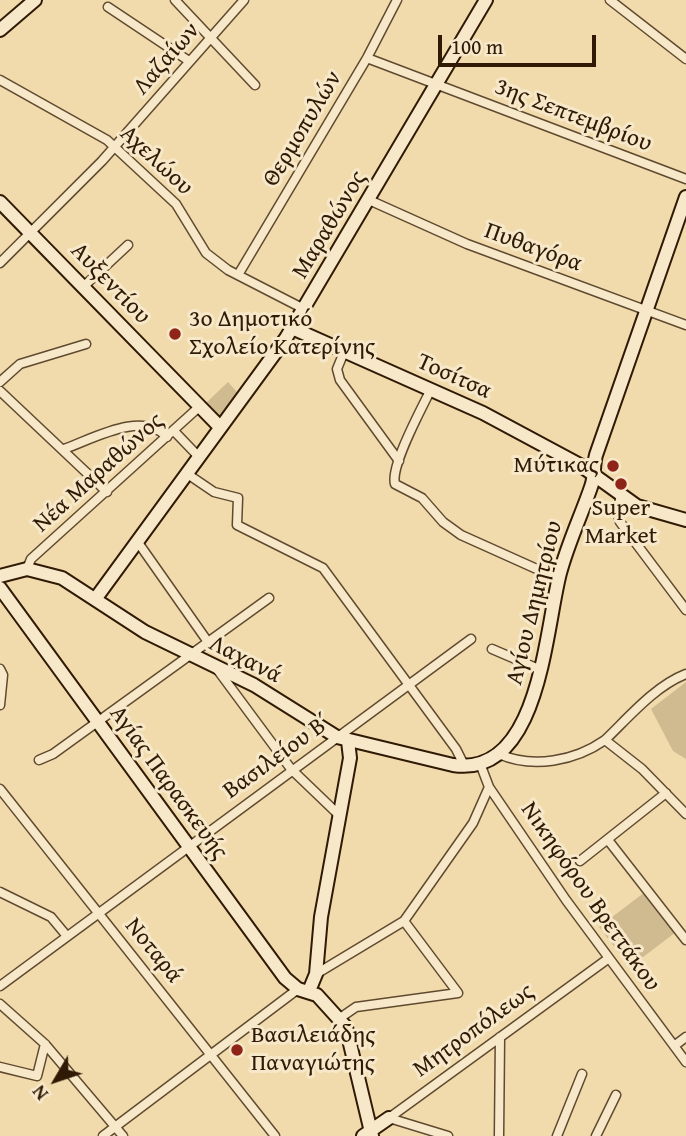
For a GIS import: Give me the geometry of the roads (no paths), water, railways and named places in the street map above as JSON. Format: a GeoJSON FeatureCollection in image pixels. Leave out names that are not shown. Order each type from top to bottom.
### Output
{"type":"FeatureCollection","features":[{"type":"Feature","properties":{"kind":"street"},"geometry":{"type":"LineString","coordinates":[[1,28],[35,0]]}},
{"type":"Feature","properties":{"kind":"street"},"geometry":{"type":"LineString","coordinates":[[175,0],[255,85]]}},
{"type":"Feature","properties":{"kind":"street","name":"Λαζαίων"},"geometry":{"type":"LineString","coordinates":[[0,263],[115,147],[244,0]]}},
{"type":"Feature","properties":{"kind":"street","name":"Θερμοπυλών"},"geometry":{"type":"LineString","coordinates":[[238,275],[367,58],[397,0]]}},
{"type":"Feature","properties":{"kind":"street"},"geometry":{"type":"LineString","coordinates":[[610,0],[686,59]]}},
{"type":"Feature","properties":{"kind":"street","name":"Μαραθώνος"},"geometry":{"type":"LineString","coordinates":[[96,598],[292,328],[485,1]]}},
{"type":"Feature","properties":{"kind":"street"},"geometry":{"type":"LineString","coordinates":[[108,7],[190,61]]}},
{"type":"Feature","properties":{"kind":"street","name":"3ης Σεπτεμβρίου"},"geometry":{"type":"LineString","coordinates":[[367,58],[686,179]]}},
{"type":"Feature","properties":{"kind":"street","name":"Αχελώου"},"geometry":{"type":"LineString","coordinates":[[0,80],[115,147],[176,204],[206,253],[238,275],[304,309]]}},
{"type":"Feature","properties":{"kind":"street","name":"Αγίου Δημητρίου"},"geometry":{"type":"LineString","coordinates":[[481,766],[499,754],[519,727],[536,691],[559,579],[593,474],[596,455],[686,197]]}},
{"type":"Feature","properties":{"kind":"street","name":"Πυθαγόρα"},"geometry":{"type":"LineString","coordinates":[[369,200],[467,244],[686,325]]}},
{"type":"Feature","properties":{"kind":"street","name":"Αυξεντίου"},"geometry":{"type":"LineString","coordinates":[[0,202],[219,426]]}},
{"type":"Feature","properties":{"kind":"street"},"geometry":{"type":"LineString","coordinates":[[83,287],[128,245]]}},
{"type":"Feature","properties":{"kind":"street","name":"Τοσίτσα"},"geometry":{"type":"LineString","coordinates":[[292,328],[483,412],[593,474],[621,496],[655,512],[686,520]]}},
{"type":"Feature","properties":{"kind":"street"},"geometry":{"type":"LineString","coordinates":[[0,382],[20,364],[86,344]]}},
{"type":"Feature","properties":{"kind":"street"},"geometry":{"type":"LineString","coordinates":[[344,352],[337,369],[340,380],[399,461]]}},
{"type":"Feature","properties":{"kind":"street"},"geometry":{"type":"LineString","coordinates":[[430,389],[399,461],[393,478],[395,484],[422,498],[443,522],[461,536],[559,579]]}},
{"type":"Feature","properties":{"kind":"street"},"geometry":{"type":"LineString","coordinates":[[0,391],[107,492]]}},
{"type":"Feature","properties":{"kind":"street","name":"Νέα Μαραθώνος"},"geometry":{"type":"LineString","coordinates":[[27,569],[31,559],[200,407]]}},
{"type":"Feature","properties":{"kind":"street"},"geometry":{"type":"LineString","coordinates":[[64,449],[132,426],[149,426],[171,434],[198,456]]}},
{"type":"Feature","properties":{"kind":"street"},"geometry":{"type":"LineString","coordinates":[[186,473],[214,492],[239,500],[237,525],[323,568],[456,749],[465,767]]}},
{"type":"Feature","properties":{"kind":"street"},"geometry":{"type":"LineString","coordinates":[[621,496],[617,510],[620,522],[686,610]]}},
{"type":"Feature","properties":{"kind":"street"},"geometry":{"type":"LineString","coordinates":[[137,541],[208,642]]}},
{"type":"Feature","properties":{"kind":"street","name":"Λαχανά"},"geometry":{"type":"LineString","coordinates":[[0,576],[27,569],[62,578],[145,632],[254,685],[342,739],[465,767],[481,766]]}},
{"type":"Feature","properties":{"kind":"street","name":"Αγίας Παρασκευής"},"geometry":{"type":"LineString","coordinates":[[0,588],[285,978],[340,1018]]}},
{"type":"Feature","properties":{"kind":"street"},"geometry":{"type":"LineString","coordinates":[[39,760],[97,722],[269,598]]}},
{"type":"Feature","properties":{"kind":"street","name":"Βασιλείου Β΄"},"geometry":{"type":"LineString","coordinates":[[0,986],[291,769],[342,739],[407,685],[471,639]]}},
{"type":"Feature","properties":{"kind":"street"},"geometry":{"type":"LineString","coordinates":[[492,649],[541,670]]}},
{"type":"Feature","properties":{"kind":"street"},"geometry":{"type":"LineString","coordinates":[[215,667],[291,769],[340,816]]}},
{"type":"Feature","properties":{"kind":"street"},"geometry":{"type":"LineString","coordinates":[[0,669],[3,675],[0,704]]}},
{"type":"Feature","properties":{"kind":"street"},"geometry":{"type":"LineString","coordinates":[[499,754],[529,764],[577,755],[606,740],[636,710],[675,678],[686,674]]}},
{"type":"Feature","properties":{"kind":"street"},"geometry":{"type":"LineString","coordinates":[[316,974],[321,917],[350,758],[342,739]]}},
{"type":"Feature","properties":{"kind":"street"},"geometry":{"type":"LineString","coordinates":[[606,740],[686,814]]}},
{"type":"Feature","properties":{"kind":"street","name":"Νικηφόρου Βρεττάκου"},"geometry":{"type":"LineString","coordinates":[[481,766],[489,787],[686,1062]]}},
{"type":"Feature","properties":{"kind":"street"},"geometry":{"type":"LineString","coordinates":[[103,1136],[304,990],[316,974],[404,921],[468,833],[489,787]]}},
{"type":"Feature","properties":{"kind":"street","name":"Νοταρά"},"geometry":{"type":"LineString","coordinates":[[0,789],[275,1136]]}},
{"type":"Feature","properties":{"kind":"street"},"geometry":{"type":"LineString","coordinates":[[580,861],[666,793]]}},
{"type":"Feature","properties":{"kind":"street"},"geometry":{"type":"LineString","coordinates":[[608,841],[686,940]]}},
{"type":"Feature","properties":{"kind":"street"},"geometry":{"type":"LineString","coordinates":[[0,892],[51,917],[66,935]]}},
{"type":"Feature","properties":{"kind":"street"},"geometry":{"type":"LineString","coordinates":[[369,1135],[350,1037],[340,1018],[356,1007],[458,993],[404,921]]}},
{"type":"Feature","properties":{"kind":"street","name":"Μητροπόλεως"},"geometry":{"type":"LineString","coordinates":[[369,1135],[609,958]]}},
{"type":"Feature","properties":{"kind":"street"},"geometry":{"type":"LineString","coordinates":[[0,1004],[45,1044],[123,1136]]}},
{"type":"Feature","properties":{"kind":"street"},"geometry":{"type":"LineString","coordinates":[[499,1136],[500,1037]]}},
{"type":"Feature","properties":{"kind":"street"},"geometry":{"type":"LineString","coordinates":[[674,1046],[686,1037]]}},
{"type":"Feature","properties":{"kind":"street"},"geometry":{"type":"LineString","coordinates":[[0,1067],[37,1076],[45,1044]]}},
{"type":"Feature","properties":{"kind":"street"},"geometry":{"type":"LineString","coordinates":[[557,1136],[582,1074]]}},
{"type":"Feature","properties":{"kind":"street"},"geometry":{"type":"LineString","coordinates":[[596,1136],[616,1094]]}},
{"type":"Feature","properties":{"kind":"street"},"geometry":{"type":"LineString","coordinates":[[389,1118],[448,1136]]}},
{"type":"Feature","properties":{"kind":"place","name":"3ο Δημοτικό Σχολείο Κατερίνης"},"geometry":{"type":"Point","coordinates":[175,334]}},
{"type":"Feature","properties":{"kind":"place","name":"Μύτικας"},"geometry":{"type":"Point","coordinates":[613,466]}},
{"type":"Feature","properties":{"kind":"place","name":"Super Market"},"geometry":{"type":"Point","coordinates":[621,484]}},
{"type":"Feature","properties":{"kind":"place","name":"Βασιλειάδης Παναγιώτης"},"geometry":{"type":"Point","coordinates":[237,1050]}}]}
